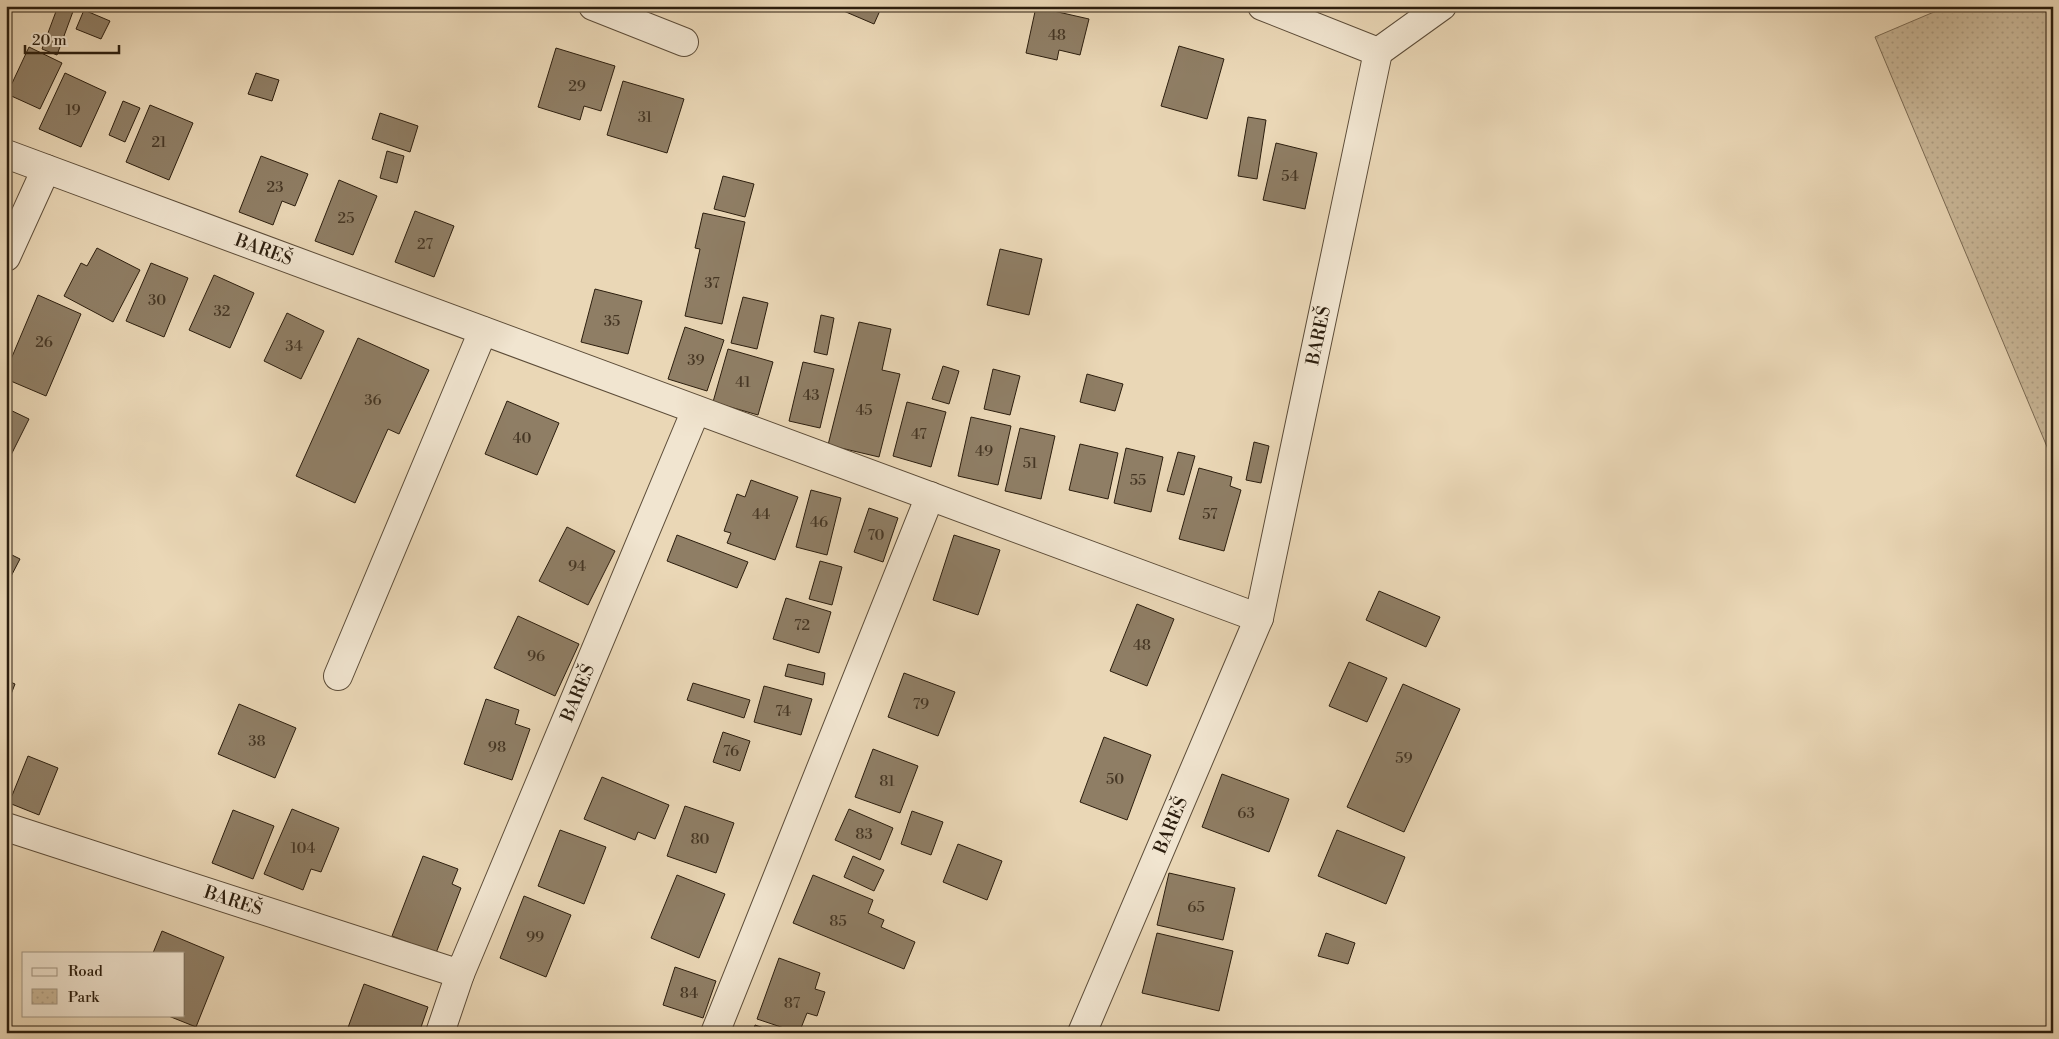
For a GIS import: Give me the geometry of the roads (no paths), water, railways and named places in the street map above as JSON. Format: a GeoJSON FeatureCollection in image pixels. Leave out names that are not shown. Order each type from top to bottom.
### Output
{"type":"FeatureCollection","features":[{"type":"Feature","properties":{"kind":"street"},"geometry":{"type":"LineString","coordinates":[[593,6],[684,42]]}},
{"type":"Feature","properties":{"kind":"street"},"geometry":{"type":"LineString","coordinates":[[1262,6],[1378,52],[1442,6]]}},
{"type":"Feature","properties":{"kind":"street","name":"BAREŠ"},"geometry":{"type":"LineString","coordinates":[[1082,1033],[1259,618],[1378,52]]}},
{"type":"Feature","properties":{"kind":"street","name":"BAREŠ"},"geometry":{"type":"LineString","coordinates":[[6,154],[1259,618]]}},
{"type":"Feature","properties":{"kind":"street"},"geometry":{"type":"LineString","coordinates":[[6,257],[46,169]]}},
{"type":"Feature","properties":{"kind":"street"},"geometry":{"type":"LineString","coordinates":[[338,676],[483,330]]}},
{"type":"Feature","properties":{"kind":"street","name":"BAREŠ"},"geometry":{"type":"LineString","coordinates":[[440,1033],[460,974],[696,410]]}},
{"type":"Feature","properties":{"kind":"street"},"geometry":{"type":"LineString","coordinates":[[715,1033],[930,496]]}},
{"type":"Feature","properties":{"kind":"street","name":"BAREŠ"},"geometry":{"type":"LineString","coordinates":[[6,827],[460,974]]}}]}
